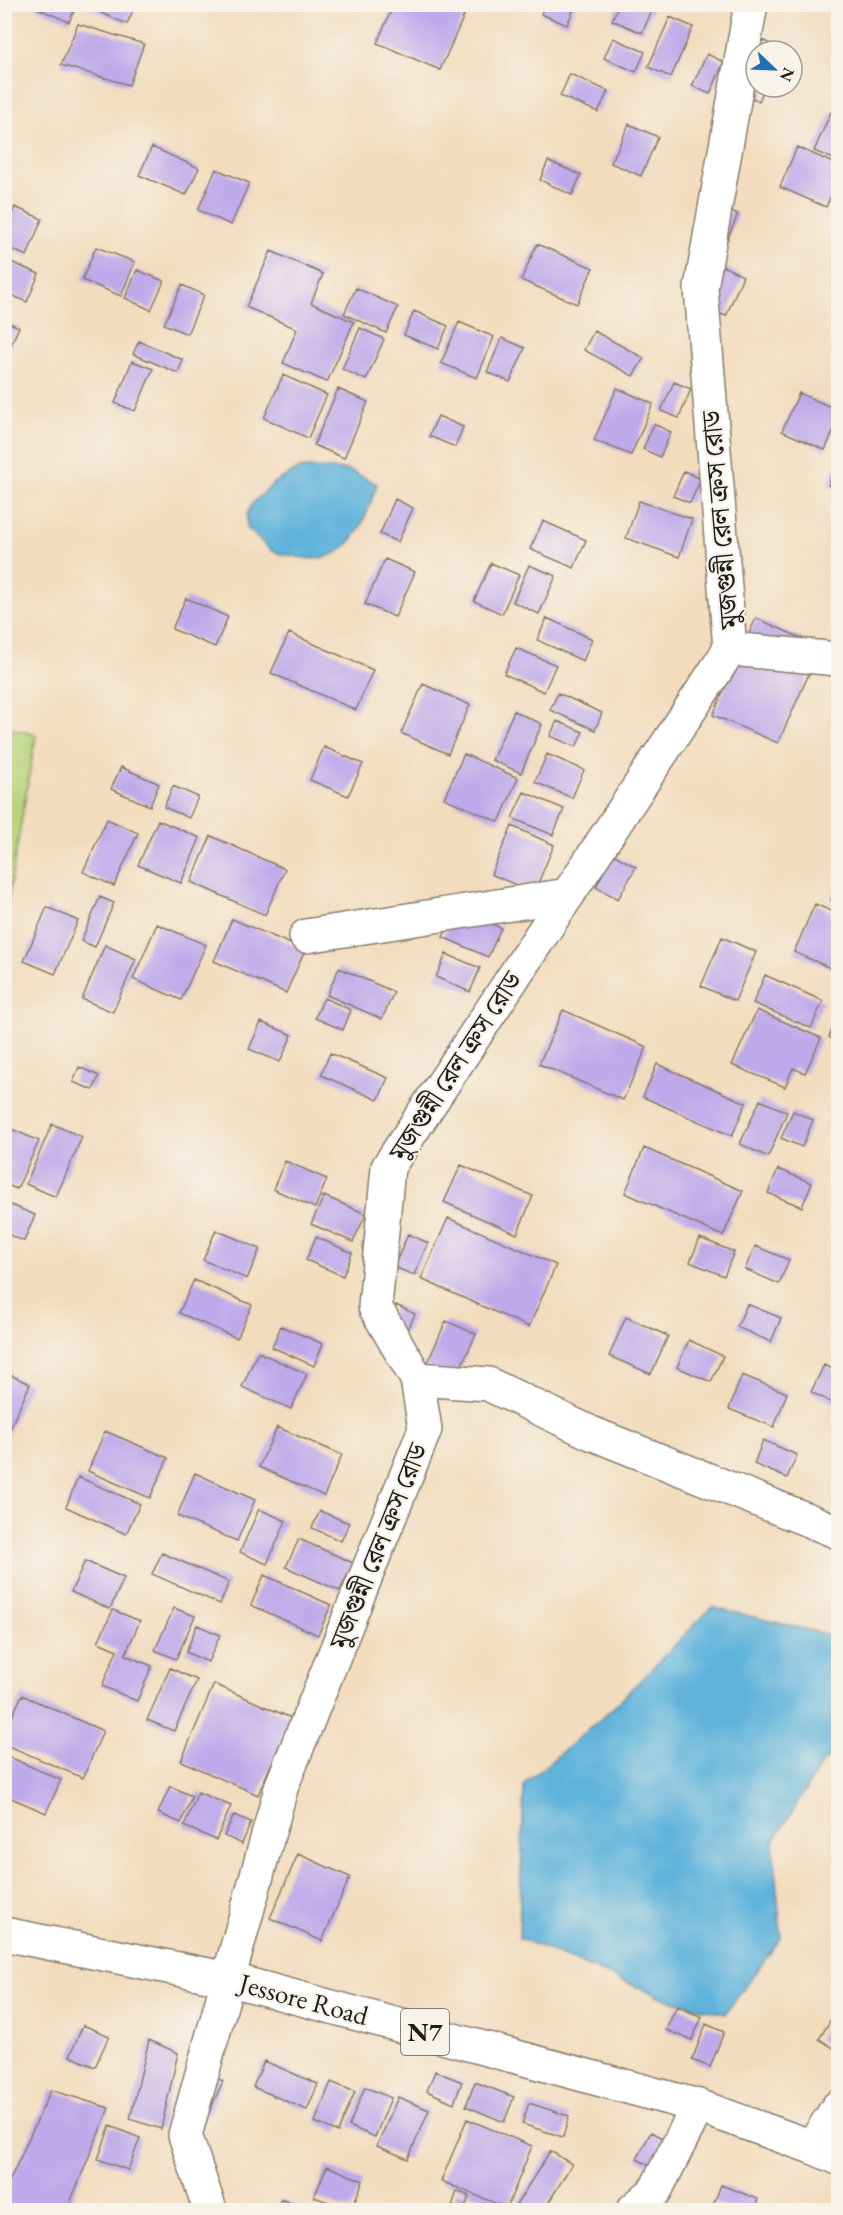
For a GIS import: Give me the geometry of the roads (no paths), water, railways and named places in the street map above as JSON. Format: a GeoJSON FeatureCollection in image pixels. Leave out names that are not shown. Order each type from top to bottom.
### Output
{"type":"FeatureCollection","features":[{"type":"Feature","properties":{"kind":"main road","name":"মুজগুন্নী রেল ক্রস রোড"},"geometry":{"type":"LineString","coordinates":[[210,2211],[185,2135],[282,1785],[425,1429],[417,1379],[375,1307],[387,1167],[730,650],[701,288],[751,4]]}},
{"type":"Feature","properties":{"kind":"main road"},"geometry":{"type":"LineString","coordinates":[[730,650],[838,659]]}},
{"type":"Feature","properties":{"kind":"main road"},"geometry":{"type":"LineString","coordinates":[[306,936],[568,895]]}},
{"type":"Feature","properties":{"kind":"main road"},"geometry":{"type":"LineString","coordinates":[[417,1379],[488,1384],[591,1433],[838,1532]]}},
{"type":"Feature","properties":{"kind":"main road","name":"Jessore Road"},"geometry":{"type":"LineString","coordinates":[[4,1934],[228,1979],[698,2106],[825,2152]]}},
{"type":"Feature","properties":{"kind":"main road"},"geometry":{"type":"LineString","coordinates":[[633,2211],[654,2191],[698,2106]]}},
{"type":"Feature","properties":{"kind":"main road"},"geometry":{"type":"LineString","coordinates":[[825,2152],[838,2107]]}},
{"type":"Feature","properties":{"kind":"water"},"geometry":{"type":"Polygon","coordinates":[[[298,469],[348,470],[377,484],[367,514],[352,540],[330,556],[315,559],[274,552],[247,528],[247,514],[253,503],[274,483],[298,469]]]}},
{"type":"Feature","properties":{"kind":"water"},"geometry":{"type":"Polygon","coordinates":[[[712,1607],[838,1637],[838,1747],[820,1766],[773,1843],[781,1938],[725,2014],[669,2000],[519,1938],[524,1784],[609,1712],[712,1607]]]}}]}
